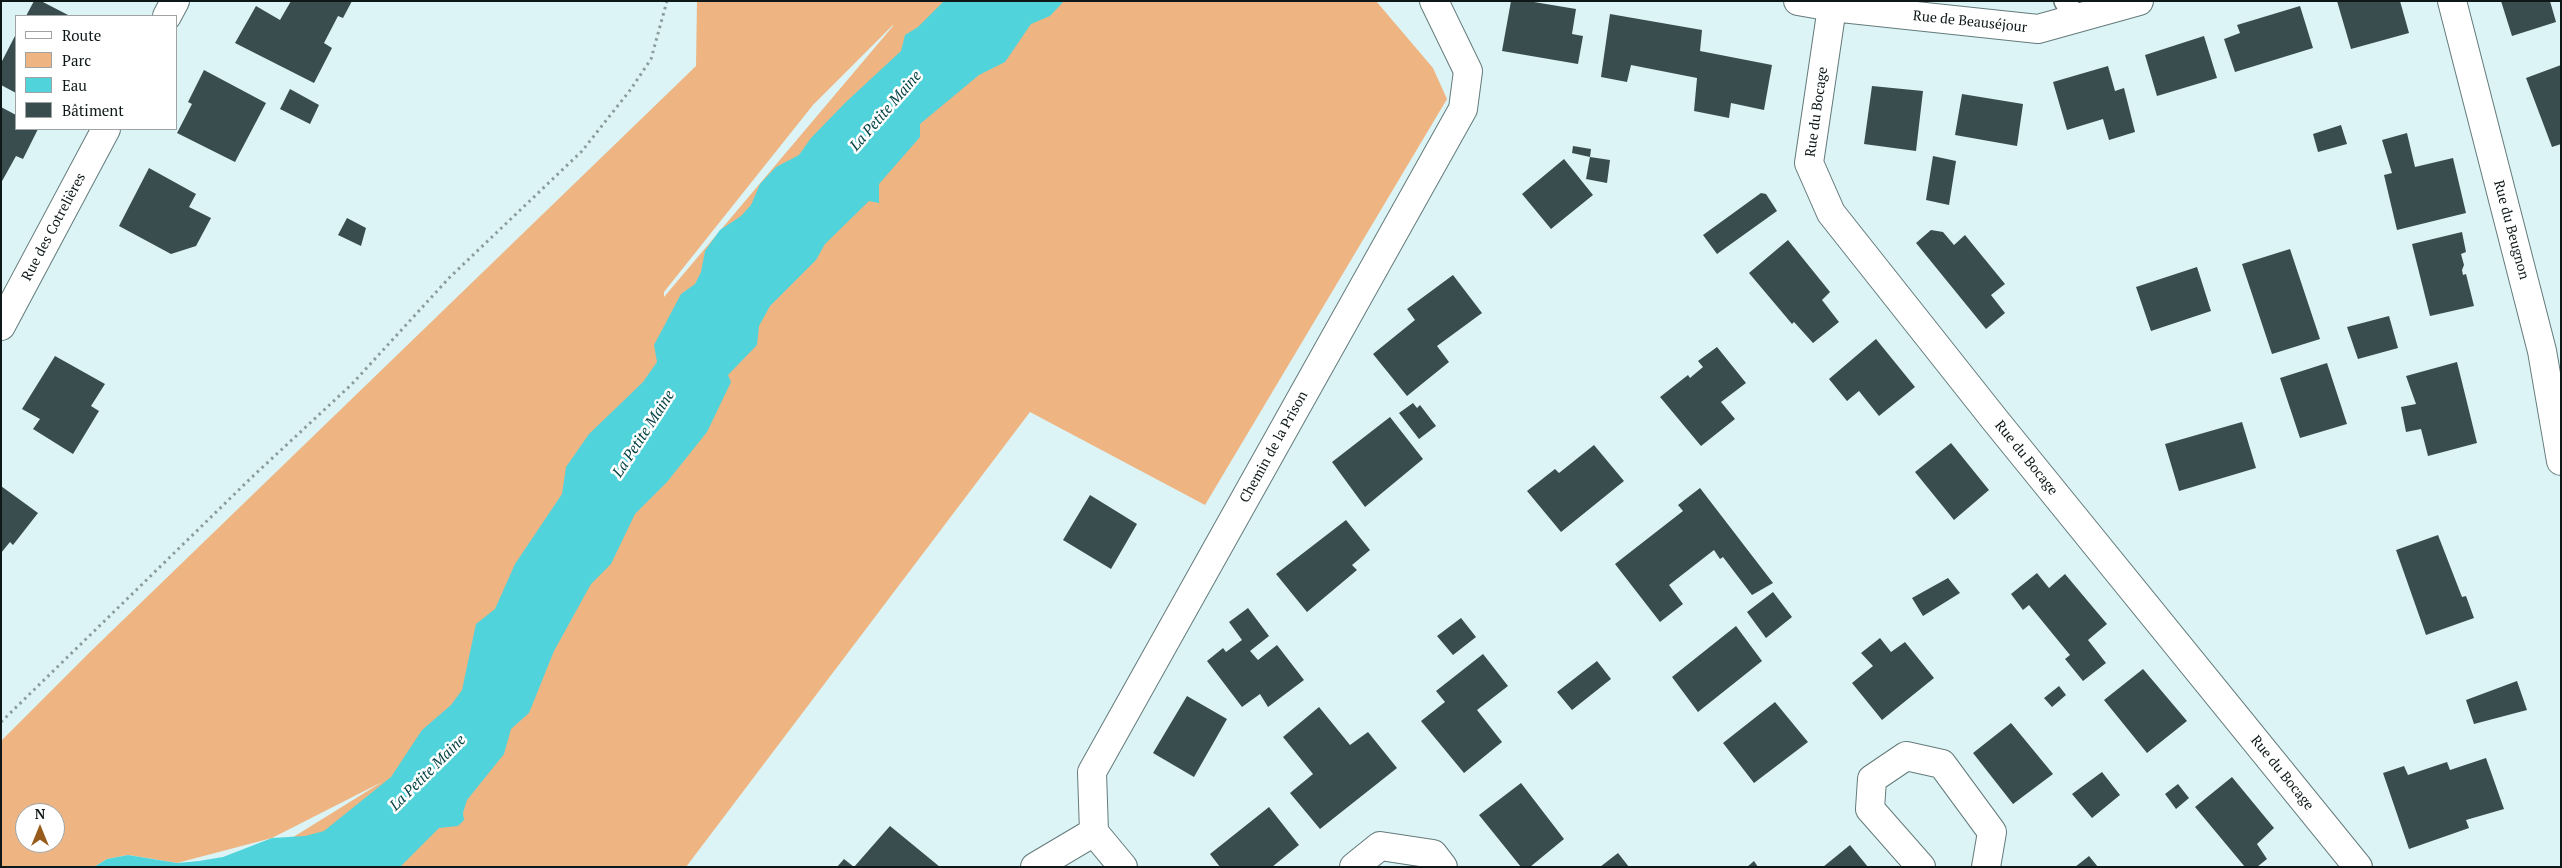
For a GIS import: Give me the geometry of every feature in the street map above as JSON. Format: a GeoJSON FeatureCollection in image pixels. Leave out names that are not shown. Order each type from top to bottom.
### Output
{"type":"FeatureCollection","features":[{"type":"Feature","properties":{"kind":"street"},"geometry":{"type":"LineString","coordinates":[[168,15],[175,1]]}},
{"type":"Feature","properties":{"kind":"street","name":"Chemin de la Prison"},"geometry":{"type":"LineString","coordinates":[[1094,832],[1092,772],[1463,109],[1468,71],[1434,1]]}},
{"type":"Feature","properties":{"kind":"street","name":"Rue de Beauséjour"},"geometry":{"type":"LineString","coordinates":[[1798,1],[2038,29],[2070,10],[2139,1]]}},
{"type":"Feature","properties":{"kind":"street","name":"Rue du Beugnon"},"geometry":{"type":"LineString","coordinates":[[2452,1],[2542,351],[2561,461]]}},
{"type":"Feature","properties":{"kind":"street","name":"Rue du Bocage"},"geometry":{"type":"LineString","coordinates":[[1834,4],[1809,164],[1831,213],[2000,426],[2358,867]]}},
{"type":"Feature","properties":{"kind":"street","name":"Rue des Cotrelières"},"geometry":{"type":"LineString","coordinates":[[1,326],[105,130]]}},
{"type":"Feature","properties":{"kind":"street"},"geometry":{"type":"LineString","coordinates":[[1921,867],[1870,808],[1872,779],[1906,756],[1942,764],[1992,832],[1986,867]]}},
{"type":"Feature","properties":{"kind":"street"},"geometry":{"type":"LineString","coordinates":[[1035,867],[1094,832],[1123,867]]}},
{"type":"Feature","properties":{"kind":"street"},"geometry":{"type":"LineString","coordinates":[[1354,867],[1380,846],[1433,854],[1443,867]]}},
{"type":"Feature","properties":{"kind":"path"},"geometry":{"type":"LineString","coordinates":[[1,722],[252,477],[352,384],[449,278],[582,151],[631,89],[651,58],[667,1]]}},
{"type":"Feature","properties":{"kind":"green space"},"geometry":{"type":"Polygon","coordinates":[[[697,1],[1376,1],[1433,68],[1447,99],[1205,505],[1030,412],[686,867],[245,867],[382,782],[272,838],[177,863],[128,855],[107,859],[94,867],[1,867],[1,741],[91,651],[696,66],[697,1]],[[893,26],[813,105],[664,292],[664,297],[893,26]]]}},
{"type":"Feature","properties":{"kind":"water","name":"La Petite Maine"},"geometry":{"type":"Polygon","coordinates":[[[944,1],[1064,1],[1050,16],[1031,24],[1005,62],[979,75],[920,124],[920,137],[879,184],[879,203],[869,201],[825,244],[816,260],[770,306],[759,326],[757,345],[728,375],[731,382],[707,432],[667,482],[635,514],[611,564],[591,584],[554,651],[529,713],[511,729],[504,754],[467,800],[463,813],[464,820],[458,826],[439,828],[400,867],[94,867],[107,859],[128,855],[177,863],[199,861],[223,857],[272,838],[305,836],[324,831],[391,777],[422,730],[451,705],[462,690],[476,624],[495,609],[515,564],[562,494],[566,467],[589,434],[643,382],[657,362],[654,345],[681,294],[695,284],[701,272],[705,251],[720,230],[741,216],[751,205],[760,184],[776,167],[799,155],[811,138],[846,102],[901,51],[905,35],[918,27],[944,1]]]}},
{"type":"Feature","properties":{"kind":"building"},"geometry":{"type":"Polygon","coordinates":[[[34,1],[41,1],[68,15],[27,15],[34,1]]]}},
{"type":"Feature","properties":{"kind":"building"},"geometry":{"type":"Polygon","coordinates":[[[291,1],[352,1],[343,18],[338,16],[324,43],[332,48],[314,83],[235,43],[256,6],[280,20],[291,1]]]}},
{"type":"Feature","properties":{"kind":"building"},"geometry":{"type":"Polygon","coordinates":[[[1511,1],[1528,1],[1576,9],[1572,34],[1583,36],[1578,64],[1502,51],[1511,1]]]}},
{"type":"Feature","properties":{"kind":"building"},"geometry":{"type":"Polygon","coordinates":[[[2337,1],[2400,1],[2409,33],[2351,49],[2337,1]]]}},
{"type":"Feature","properties":{"kind":"building"},"geometry":{"type":"Polygon","coordinates":[[[2501,1],[2550,1],[2556,22],[2512,36],[2501,1]]]}},
{"type":"Feature","properties":{"kind":"building"},"geometry":{"type":"Polygon","coordinates":[[[2300,6],[2313,48],[2235,72],[2224,39],[2240,33],[2237,25],[2300,6]]]}},
{"type":"Feature","properties":{"kind":"building"},"geometry":{"type":"Polygon","coordinates":[[[1610,14],[1702,30],[1700,51],[1772,65],[1764,110],[1731,103],[1729,118],[1694,111],[1697,78],[1631,65],[1627,82],[1601,77],[1610,14]]]}},
{"type":"Feature","properties":{"kind":"building"},"geometry":{"type":"Polygon","coordinates":[[[15,36],[15,92],[1,85],[1,63],[15,36]]]}},
{"type":"Feature","properties":{"kind":"building"},"geometry":{"type":"Polygon","coordinates":[[[2204,36],[2217,78],[2157,96],[2145,55],[2204,36]]]}},
{"type":"Feature","properties":{"kind":"building"},"geometry":{"type":"Polygon","coordinates":[[[2561,65],[2561,144],[2552,147],[2526,78],[2561,65]]]}},
{"type":"Feature","properties":{"kind":"building"},"geometry":{"type":"Polygon","coordinates":[[[2108,66],[2115,91],[2124,88],[2135,132],[2109,140],[2103,119],[2067,130],[2053,82],[2108,66]]]}},
{"type":"Feature","properties":{"kind":"building"},"geometry":{"type":"Polygon","coordinates":[[[204,70],[266,103],[235,162],[177,133],[192,104],[188,102],[204,70]]]}},
{"type":"Feature","properties":{"kind":"building"},"geometry":{"type":"Polygon","coordinates":[[[1872,86],[1923,91],[1916,151],[1864,144],[1872,86]]]}},
{"type":"Feature","properties":{"kind":"building"},"geometry":{"type":"Polygon","coordinates":[[[290,89],[319,105],[310,124],[280,109],[290,89]]]}},
{"type":"Feature","properties":{"kind":"building"},"geometry":{"type":"Polygon","coordinates":[[[1962,94],[2023,104],[2017,146],[1955,135],[1962,94]]]}},
{"type":"Feature","properties":{"kind":"building"},"geometry":{"type":"Polygon","coordinates":[[[1,107],[15,114],[15,130],[38,130],[23,159],[16,156],[1,183],[1,107]]]}},
{"type":"Feature","properties":{"kind":"building"},"geometry":{"type":"Polygon","coordinates":[[[2341,125],[2347,144],[2318,152],[2313,134],[2341,125]]]}},
{"type":"Feature","properties":{"kind":"building"},"geometry":{"type":"Polygon","coordinates":[[[2407,133],[2415,167],[2453,158],[2466,213],[2397,230],[2384,175],[2392,173],[2382,140],[2407,133]]]}},
{"type":"Feature","properties":{"kind":"building"},"geometry":{"type":"Polygon","coordinates":[[[1573,146],[1591,149],[1590,157],[1572,153],[1573,146]]]}},
{"type":"Feature","properties":{"kind":"building"},"geometry":{"type":"Polygon","coordinates":[[[1933,156],[1956,161],[1949,205],[1926,200],[1933,156]]]}},
{"type":"Feature","properties":{"kind":"building"},"geometry":{"type":"Polygon","coordinates":[[[1590,157],[1610,160],[1607,183],[1586,179],[1590,157]]]}},
{"type":"Feature","properties":{"kind":"building"},"geometry":{"type":"Polygon","coordinates":[[[1564,159],[1593,195],[1551,229],[1522,194],[1564,159]]]}},
{"type":"Feature","properties":{"kind":"building"},"geometry":{"type":"Polygon","coordinates":[[[149,168],[196,194],[189,207],[211,218],[196,246],[171,254],[119,226],[149,168]]]}},
{"type":"Feature","properties":{"kind":"building"},"geometry":{"type":"Polygon","coordinates":[[[1761,193],[1766,194],[1777,211],[1717,254],[1703,235],[1761,193]]]}},
{"type":"Feature","properties":{"kind":"building"},"geometry":{"type":"Polygon","coordinates":[[[347,218],[366,228],[361,246],[338,235],[347,218]]]}},
{"type":"Feature","properties":{"kind":"building"},"geometry":{"type":"Polygon","coordinates":[[[1931,230],[1943,232],[1954,245],[1965,235],[2005,284],[1991,295],[2005,313],[1986,329],[1916,243],[1931,230]]]}},
{"type":"Feature","properties":{"kind":"building"},"geometry":{"type":"Polygon","coordinates":[[[2462,232],[2466,252],[2461,254],[2464,265],[2462,270],[2463,275],[2466,274],[2474,306],[2430,316],[2412,244],[2462,232]]]}},
{"type":"Feature","properties":{"kind":"building"},"geometry":{"type":"Polygon","coordinates":[[[1788,240],[1830,292],[1822,300],[1839,322],[1813,343],[1794,322],[1792,324],[1749,273],[1788,240]]]}},
{"type":"Feature","properties":{"kind":"building"},"geometry":{"type":"Polygon","coordinates":[[[2290,249],[2320,339],[2272,354],[2242,264],[2290,249]]]}},
{"type":"Feature","properties":{"kind":"building"},"geometry":{"type":"Polygon","coordinates":[[[2197,267],[2211,311],[2151,331],[2136,287],[2197,267]]]}},
{"type":"Feature","properties":{"kind":"building"},"geometry":{"type":"Polygon","coordinates":[[[1453,275],[1482,313],[1437,346],[1449,362],[1407,396],[1373,354],[1415,320],[1407,309],[1453,275]]]}},
{"type":"Feature","properties":{"kind":"building"},"geometry":{"type":"Polygon","coordinates":[[[2389,316],[2398,348],[2358,359],[2347,327],[2389,316]]]}},
{"type":"Feature","properties":{"kind":"building"},"geometry":{"type":"Polygon","coordinates":[[[1876,339],[1915,387],[1879,416],[1859,391],[1847,401],[1829,379],[1876,339]]]}},
{"type":"Feature","properties":{"kind":"building"},"geometry":{"type":"Polygon","coordinates":[[[1717,347],[1746,383],[1721,402],[1735,419],[1701,446],[1660,397],[1688,375],[1690,378],[1703,367],[1698,361],[1717,347]]]}},
{"type":"Feature","properties":{"kind":"building"},"geometry":{"type":"Polygon","coordinates":[[[55,356],[105,384],[91,406],[99,411],[73,454],[33,429],[40,419],[22,409],[55,356]]]}},
{"type":"Feature","properties":{"kind":"building"},"geometry":{"type":"Polygon","coordinates":[[[2457,362],[2477,443],[2428,456],[2421,429],[2406,432],[2401,407],[2416,404],[2406,376],[2457,362]]]}},
{"type":"Feature","properties":{"kind":"building"},"geometry":{"type":"Polygon","coordinates":[[[2327,363],[2347,424],[2300,438],[2280,378],[2327,363]]]}},
{"type":"Feature","properties":{"kind":"building"},"geometry":{"type":"Polygon","coordinates":[[[1413,403],[1417,408],[1420,405],[1436,426],[1419,439],[1399,413],[1413,403]]]}},
{"type":"Feature","properties":{"kind":"building"},"geometry":{"type":"Polygon","coordinates":[[[1390,417],[1423,459],[1365,507],[1332,462],[1390,417]]]}},
{"type":"Feature","properties":{"kind":"building"},"geometry":{"type":"Polygon","coordinates":[[[2242,422],[2256,468],[2179,491],[2165,444],[2242,422]]]}},
{"type":"Feature","properties":{"kind":"building"},"geometry":{"type":"Polygon","coordinates":[[[1951,443],[1989,490],[1954,520],[1915,472],[1951,443]]]}},
{"type":"Feature","properties":{"kind":"building"},"geometry":{"type":"Polygon","coordinates":[[[1594,445],[1624,481],[1561,532],[1527,491],[1555,469],[1559,473],[1594,445]]]}},
{"type":"Feature","properties":{"kind":"building"},"geometry":{"type":"Polygon","coordinates":[[[1,486],[38,513],[13,545],[10,542],[1,553],[1,486]]]}},
{"type":"Feature","properties":{"kind":"building"},"geometry":{"type":"Polygon","coordinates":[[[1700,488],[1773,583],[1752,595],[1723,557],[1720,559],[1714,550],[1669,585],[1683,604],[1660,622],[1615,564],[1683,511],[1678,505],[1700,488]]]}},
{"type":"Feature","properties":{"kind":"building"},"geometry":{"type":"Polygon","coordinates":[[[1090,495],[1137,524],[1111,569],[1063,540],[1090,495]]]}},
{"type":"Feature","properties":{"kind":"building"},"geometry":{"type":"Polygon","coordinates":[[[1346,520],[1370,550],[1352,565],[1357,570],[1307,612],[1276,574],[1346,520]]]}},
{"type":"Feature","properties":{"kind":"building"},"geometry":{"type":"Polygon","coordinates":[[[2438,535],[2462,597],[2466,596],[2474,618],[2426,635],[2396,550],[2438,535]]]}},
{"type":"Feature","properties":{"kind":"building"},"geometry":{"type":"Polygon","coordinates":[[[2037,573],[2049,588],[2065,574],[2107,624],[2088,640],[2106,663],[2083,681],[2065,659],[2070,655],[2029,605],[2023,610],[2011,594],[2037,573]]]}},
{"type":"Feature","properties":{"kind":"building"},"geometry":{"type":"Polygon","coordinates":[[[1948,578],[1960,593],[1923,616],[1912,598],[1948,578]]]}},
{"type":"Feature","properties":{"kind":"building"},"geometry":{"type":"Polygon","coordinates":[[[1773,592],[1792,617],[1766,638],[1747,612],[1773,592]]]}},
{"type":"Feature","properties":{"kind":"building"},"geometry":{"type":"Polygon","coordinates":[[[1248,608],[1269,636],[1250,651],[1258,660],[1277,645],[1304,680],[1268,707],[1260,694],[1242,707],[1207,661],[1223,648],[1226,652],[1242,640],[1229,622],[1248,608]]]}},
{"type":"Feature","properties":{"kind":"building"},"geometry":{"type":"Polygon","coordinates":[[[1461,618],[1476,637],[1453,655],[1437,636],[1461,618]]]}},
{"type":"Feature","properties":{"kind":"building"},"geometry":{"type":"Polygon","coordinates":[[[1736,626],[1762,661],[1698,712],[1672,677],[1736,626]]]}},
{"type":"Feature","properties":{"kind":"building"},"geometry":{"type":"Polygon","coordinates":[[[1880,638],[1891,652],[1905,642],[1934,678],[1882,720],[1852,683],[1873,666],[1861,653],[1880,638]]]}},
{"type":"Feature","properties":{"kind":"building"},"geometry":{"type":"Polygon","coordinates":[[[1483,654],[1508,686],[1477,710],[1502,742],[1464,773],[1421,721],[1445,702],[1436,691],[1483,654]]]}},
{"type":"Feature","properties":{"kind":"building"},"geometry":{"type":"Polygon","coordinates":[[[1597,661],[1611,679],[1572,710],[1557,692],[1597,661]]]}},
{"type":"Feature","properties":{"kind":"building"},"geometry":{"type":"Polygon","coordinates":[[[2143,669],[2187,721],[2147,753],[2104,700],[2143,669]]]}},
{"type":"Feature","properties":{"kind":"building"},"geometry":{"type":"Polygon","coordinates":[[[2517,681],[2527,710],[2474,724],[2466,700],[2517,681]]]}},
{"type":"Feature","properties":{"kind":"building"},"geometry":{"type":"Polygon","coordinates":[[[2059,686],[2066,695],[2052,707],[2044,698],[2059,686]]]}},
{"type":"Feature","properties":{"kind":"building"},"geometry":{"type":"Polygon","coordinates":[[[1187,696],[1227,719],[1194,777],[1153,753],[1187,696]]]}},
{"type":"Feature","properties":{"kind":"building"},"geometry":{"type":"Polygon","coordinates":[[[1775,702],[1808,742],[1754,783],[1723,743],[1775,702]]]}},
{"type":"Feature","properties":{"kind":"building"},"geometry":{"type":"Polygon","coordinates":[[[1319,707],[1350,745],[1368,732],[1397,768],[1320,829],[1290,793],[1313,774],[1283,737],[1319,707]]]}},
{"type":"Feature","properties":{"kind":"building"},"geometry":{"type":"Polygon","coordinates":[[[2011,723],[2053,774],[2013,804],[1973,753],[2011,723]]]}},
{"type":"Feature","properties":{"kind":"building"},"geometry":{"type":"Polygon","coordinates":[[[2486,758],[2504,809],[2466,820],[2469,828],[2409,849],[2383,773],[2404,766],[2408,775],[2447,762],[2450,770],[2486,758]]]}},
{"type":"Feature","properties":{"kind":"building"},"geometry":{"type":"Polygon","coordinates":[[[2102,772],[2120,795],[2092,818],[2072,794],[2102,772]]]}},
{"type":"Feature","properties":{"kind":"building"},"geometry":{"type":"Polygon","coordinates":[[[2232,777],[2274,828],[2257,844],[2267,859],[2257,867],[2245,867],[2195,807],[2232,777]]]}},
{"type":"Feature","properties":{"kind":"building"},"geometry":{"type":"Polygon","coordinates":[[[1521,783],[1564,839],[1530,867],[1521,867],[1479,815],[1521,783]]]}},
{"type":"Feature","properties":{"kind":"building"},"geometry":{"type":"Polygon","coordinates":[[[2178,784],[2189,798],[2176,809],[2165,794],[2178,784]]]}},
{"type":"Feature","properties":{"kind":"building"},"geometry":{"type":"Polygon","coordinates":[[[1269,807],[1299,845],[1272,867],[1220,867],[1210,854],[1269,807]]]}},
{"type":"Feature","properties":{"kind":"building"},"geometry":{"type":"Polygon","coordinates":[[[890,826],[940,867],[854,867],[890,826]]]}},
{"type":"Feature","properties":{"kind":"building"},"geometry":{"type":"Polygon","coordinates":[[[1850,845],[1868,867],[1823,867],[1850,845]]]}},
{"type":"Feature","properties":{"kind":"building"},"geometry":{"type":"Polygon","coordinates":[[[1618,853],[1629,867],[1600,867],[1618,853]]]}},
{"type":"Feature","properties":{"kind":"building"},"geometry":{"type":"Polygon","coordinates":[[[2089,856],[2098,867],[2075,867],[2089,856]]]}},
{"type":"Feature","properties":{"kind":"building"},"geometry":{"type":"Polygon","coordinates":[[[844,859],[854,867],[837,867],[844,859]]]}},
{"type":"Feature","properties":{"kind":"building"},"geometry":{"type":"Polygon","coordinates":[[[1754,861],[1758,867],[1747,867],[1754,861]]]}}]}
